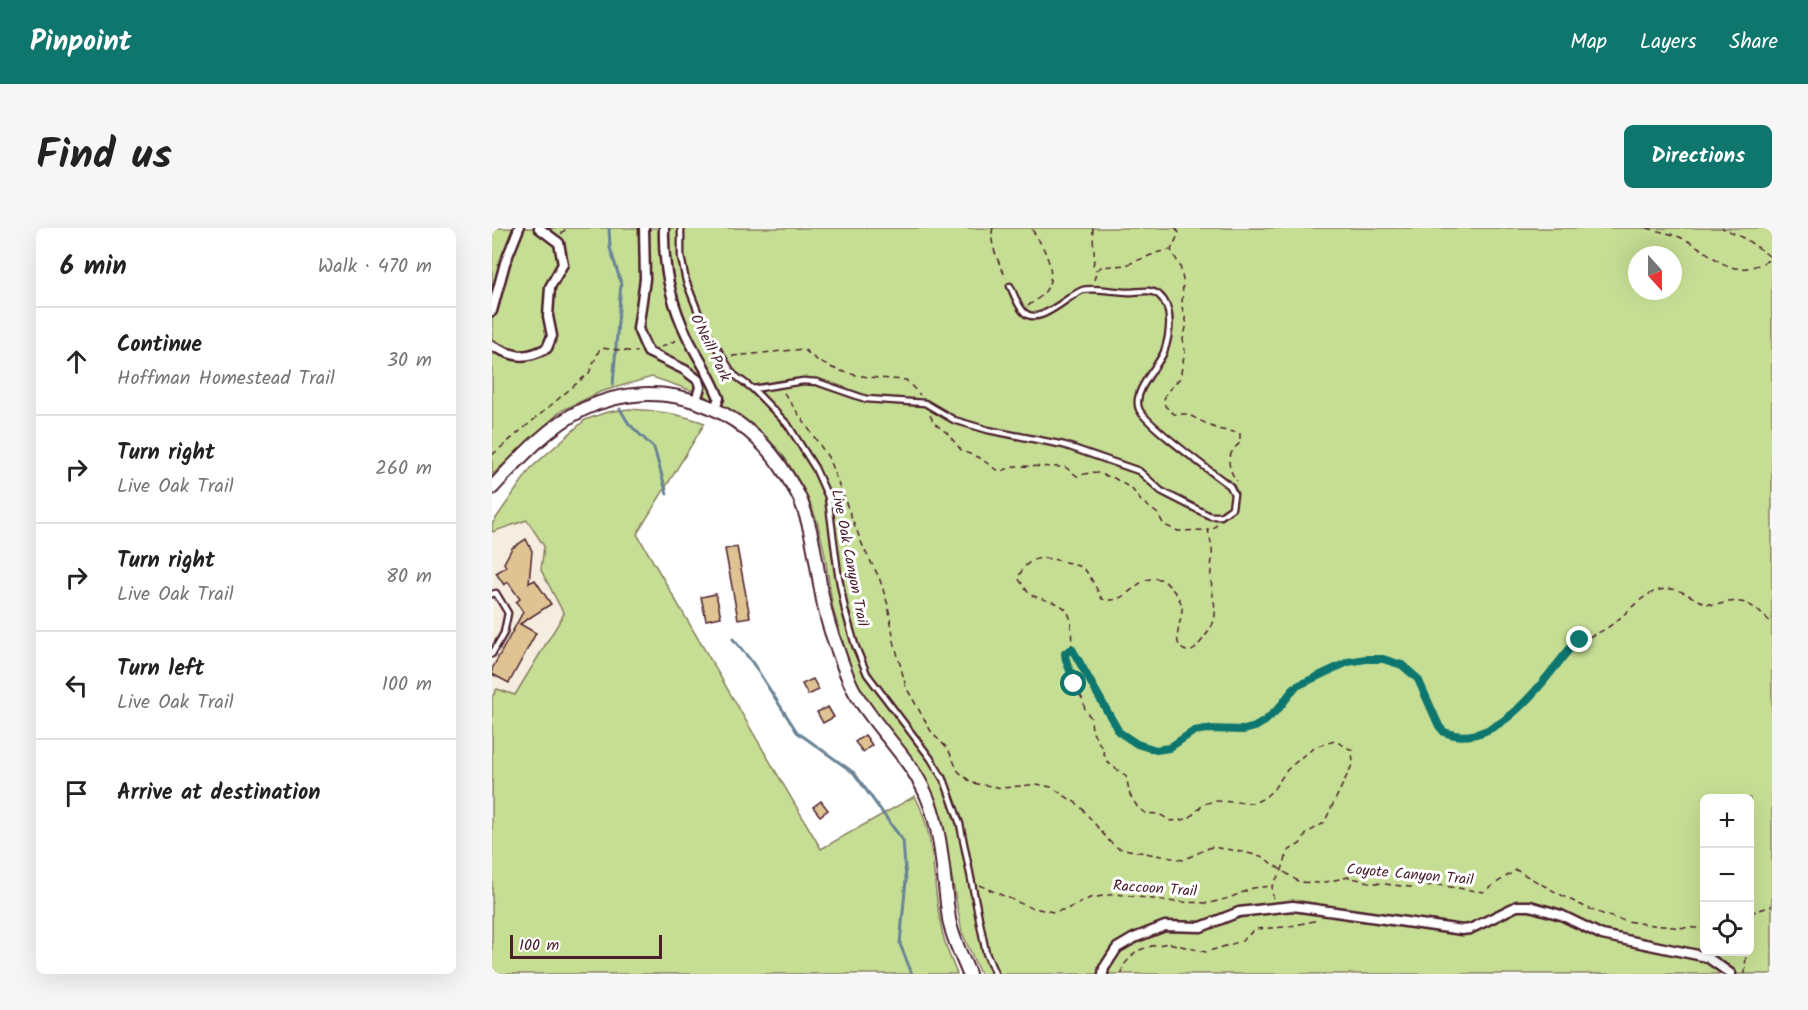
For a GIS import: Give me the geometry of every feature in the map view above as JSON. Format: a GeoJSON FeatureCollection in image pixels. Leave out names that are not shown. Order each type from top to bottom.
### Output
{"type":"FeatureCollection","features":[{"type":"Feature","properties":{"kind":"main road"},"geometry":{"type":"LineString","coordinates":[[492,488],[543,437],[582,410],[611,399],[634,394],[691,400],[715,408],[745,428],[766,446],[778,460],[802,502],[812,540],[826,621],[855,693],[916,777],[928,800],[939,842],[950,921],[969,974]]}},
{"type":"Feature","properties":{"kind":"street"},"geometry":{"type":"LineString","coordinates":[[492,311],[505,263],[519,228]]}},
{"type":"Feature","properties":{"kind":"street"},"geometry":{"type":"LineString","coordinates":[[492,346],[507,354],[534,356],[547,348],[552,336],[548,316],[550,287],[563,264],[559,243],[539,228]]}},
{"type":"Feature","properties":{"kind":"street"},"geometry":{"type":"LineString","coordinates":[[644,228],[645,279],[638,329],[648,352]]}},
{"type":"Feature","properties":{"kind":"street","name":"O'Neill Park"},"geometry":{"type":"LineString","coordinates":[[664,228],[664,255],[675,306],[687,336],[719,398],[715,408]]}},
{"type":"Feature","properties":{"kind":"street","name":"O'Neill Park"},"geometry":{"type":"LineString","coordinates":[[648,352],[690,372],[698,380],[700,387],[691,400]]}},
{"type":"Feature","properties":{"kind":"street"},"geometry":{"type":"LineString","coordinates":[[690,372],[703,364]]}},
{"type":"Feature","properties":{"kind":"street"},"geometry":{"type":"LineString","coordinates":[[1103,974],[1104,968],[1117,948],[1134,938],[1165,926],[1201,927],[1239,912],[1293,906],[1462,930],[1470,929],[1517,906],[1530,906],[1561,915],[1602,934],[1707,957],[1731,974]]}},
{"type":"Feature","properties":{"kind":"lane","name":"Live Oak Canyon Trail"},"geometry":{"type":"LineString","coordinates":[[681,228],[681,257],[686,282],[700,320],[734,374],[753,389],[788,425],[815,468],[828,497],[838,573],[855,645],[867,674],[932,759],[945,782],[960,824],[986,953],[995,974]]}},
{"type":"Feature","properties":{"kind":"lane"},"geometry":{"type":"LineString","coordinates":[[753,389],[782,383],[817,382],[866,399],[925,403],[954,420],[988,430],[1064,445],[1139,471],[1161,491],[1203,514],[1221,516],[1232,508],[1234,494],[1230,486],[1152,424],[1139,409],[1138,396],[1163,353],[1168,335],[1167,305],[1159,296],[1149,291],[1112,292],[1092,288],[1073,295],[1044,314],[1028,314],[1023,311],[1010,286]]}},
{"type":"Feature","properties":{"kind":"lane"},"geometry":{"type":"LineString","coordinates":[[492,594],[496,593],[508,613],[504,633],[492,654]]}},
{"type":"Feature","properties":{"kind":"path"},"geometry":{"type":"LineString","coordinates":[[993,228],[991,234],[994,245],[1010,286]]}},
{"type":"Feature","properties":{"kind":"path"},"geometry":{"type":"LineString","coordinates":[[1023,311],[1043,295],[1050,282],[1051,267],[1042,244],[1031,228]]}},
{"type":"Feature","properties":{"kind":"path"},"geometry":{"type":"LineString","coordinates":[[1092,288],[1096,270],[1094,266],[1096,254],[1092,241],[1093,228]]}},
{"type":"Feature","properties":{"kind":"path"},"geometry":{"type":"LineString","coordinates":[[1171,250],[1179,233],[1176,228]]}},
{"type":"Feature","properties":{"kind":"path"},"geometry":{"type":"LineString","coordinates":[[1647,228],[1686,240],[1730,268],[1755,267],[1769,260],[1769,256],[1746,238],[1738,237],[1722,228]]}},
{"type":"Feature","properties":{"kind":"path"},"geometry":{"type":"LineString","coordinates":[[1096,270],[1101,267],[1125,266],[1159,252],[1171,250]]}},
{"type":"Feature","properties":{"kind":"path"},"geometry":{"type":"LineString","coordinates":[[1171,250],[1180,266],[1183,280],[1182,307],[1187,324],[1183,339],[1185,351],[1180,378],[1166,393],[1165,406],[1174,414],[1187,414],[1217,429],[1240,433],[1240,443],[1228,458],[1229,471],[1237,481],[1234,494]]}},
{"type":"Feature","properties":{"kind":"path"},"geometry":{"type":"LineString","coordinates":[[492,455],[589,373],[600,348],[625,352],[648,352],[676,340]]}},
{"type":"Feature","properties":{"kind":"path","name":"Coyote Canyon Trail"},"geometry":{"type":"LineString","coordinates":[[782,383],[784,393],[828,457],[864,549],[879,577],[888,605],[894,641],[906,687],[932,733],[948,749],[958,771],[972,783],[1003,788],[1037,784],[1051,787],[1079,805],[1110,842],[1118,848],[1183,860],[1211,847],[1232,850],[1261,856],[1299,882],[1320,883],[1348,877],[1400,886],[1438,885],[1483,892],[1516,870],[1571,900],[1608,916],[1656,925],[1700,928]]}},
{"type":"Feature","properties":{"kind":"path"},"geometry":{"type":"LineString","coordinates":[[1221,516],[1213,529],[1208,530],[1212,548],[1211,579],[1217,611],[1213,626],[1190,652],[1179,646],[1177,639],[1182,605],[1174,591],[1162,580],[1152,579],[1140,582],[1127,595],[1119,600],[1110,601],[1102,599],[1085,570],[1078,566],[1041,557],[1030,562],[1018,578],[1030,596],[1059,604],[1067,610],[1071,620],[1072,649],[1119,732],[1137,744],[1156,750],[1169,748],[1194,731],[1244,730],[1255,727],[1279,708],[1295,687],[1348,662],[1366,659],[1383,659],[1402,665],[1418,679],[1439,726],[1444,732],[1464,736],[1488,730],[1501,724],[1514,713],[1572,646],[1608,628],[1633,605],[1665,589],[1674,589],[1703,603],[1714,605],[1746,602],[1772,623]]}},
{"type":"Feature","properties":{"kind":"path"},"geometry":{"type":"LineString","coordinates":[[1072,649],[1065,653],[1065,659],[1073,674],[1074,684],[1083,700],[1085,710],[1091,717],[1092,731],[1107,762],[1126,776],[1130,795],[1137,808],[1144,813],[1159,814],[1171,821],[1188,819],[1204,804],[1214,801],[1254,802],[1264,798],[1273,790],[1287,770],[1317,746],[1335,741],[1352,750],[1353,763],[1324,823],[1306,833],[1300,844],[1288,851],[1282,870],[1272,886],[1274,908]]}},
{"type":"Feature","properties":{"kind":"path","name":"Raccoon Trail"},"geometry":{"type":"LineString","coordinates":[[970,882],[1029,907],[1053,912],[1090,898],[1116,894],[1176,902],[1210,903],[1254,888],[1272,886]]}},
{"type":"Feature","properties":{"kind":"path"},"geometry":{"type":"LineString","coordinates":[[1754,911],[1772,906]]}},
{"type":"Feature","properties":{"kind":"path"},"geometry":{"type":"LineString","coordinates":[[1122,974],[1123,966],[1136,951],[1152,946],[1169,943],[1206,952],[1242,941],[1255,929],[1286,927],[1330,918],[1334,913]]}},
{"type":"Feature","properties":{"kind":"path"},"geometry":{"type":"LineString","coordinates":[[1745,974],[1746,956]]}},
{"type":"Feature","properties":{"kind":"shaded area"},"geometry":{"type":"Polygon","coordinates":[[[527,520],[545,546],[541,570],[564,614],[515,696],[497,689],[492,697],[492,532],[527,520]]]}},
{"type":"Feature","properties":{"kind":"green space"},"geometry":{"type":"Polygon","coordinates":[[[492,228],[1772,228],[1772,974],[980,974],[962,932],[942,825],[863,697],[853,676],[833,609],[817,521],[804,489],[785,458],[767,437],[738,414],[699,393],[652,377],[600,392],[561,411],[492,475],[492,228]]]}},
{"type":"Feature","properties":{"kind":"green space"},"geometry":{"type":"Polygon","coordinates":[[[629,409],[668,413],[705,423],[637,534],[821,849],[915,796],[922,812],[931,847],[943,935],[957,974],[492,974],[492,697],[497,689],[515,695],[564,614],[541,570],[544,546],[527,520],[492,532],[492,524],[531,468],[585,420],[607,412],[629,409]]]}},
{"type":"Feature","properties":{"kind":"building"},"geometry":{"type":"Polygon","coordinates":[[[526,539],[532,551],[529,583],[535,580],[551,604],[520,624],[536,633],[509,683],[492,674],[492,669],[523,612],[516,602],[520,599],[508,582],[504,585],[496,573],[506,567],[504,563],[512,548],[526,539]]]}},
{"type":"Feature","properties":{"kind":"building"},"geometry":{"type":"Polygon","coordinates":[[[737,547],[750,617],[738,619],[725,549],[737,547]]]}},
{"type":"Feature","properties":{"kind":"building"},"geometry":{"type":"Polygon","coordinates":[[[716,594],[721,617],[706,620],[701,597],[716,594]]]}},
{"type":"Feature","properties":{"kind":"building"},"geometry":{"type":"Polygon","coordinates":[[[813,679],[819,690],[808,695],[802,684],[813,679]]]}},
{"type":"Feature","properties":{"kind":"building"},"geometry":{"type":"Polygon","coordinates":[[[828,707],[834,717],[823,723],[817,712],[828,707]]]}},
{"type":"Feature","properties":{"kind":"building"},"geometry":{"type":"Polygon","coordinates":[[[865,735],[872,745],[863,752],[855,742],[865,735]]]}},
{"type":"Feature","properties":{"kind":"building"},"geometry":{"type":"Polygon","coordinates":[[[821,801],[828,810],[820,816],[813,807],[821,801]]]}},
{"type":"Feature","properties":{"kind":"waterway"},"geometry":{"type":"LineString","coordinates":[[609,228],[610,248],[621,283],[613,385]]}},
{"type":"Feature","properties":{"kind":"waterway"},"geometry":{"type":"LineString","coordinates":[[620,409],[629,424],[654,448],[667,494]]}},
{"type":"Feature","properties":{"kind":"waterway"},"geometry":{"type":"LineString","coordinates":[[733,639],[752,662],[797,732],[854,773],[903,841],[906,880],[900,944],[912,974]]}},
{"type":"Feature","properties":{"kind":"route"},"geometry":{"type":"LineString","coordinates":[[1074,684],[1073,674],[1065,659],[1065,653],[1072,649],[1119,732],[1137,744],[1156,750],[1169,748],[1194,731],[1207,729],[1233,731],[1255,727],[1265,721],[1279,708],[1295,687],[1305,681],[1348,662],[1383,659],[1402,665],[1418,679],[1439,726],[1444,732],[1464,736],[1501,724],[1514,713],[1572,646],[1580,640]]}}]}
